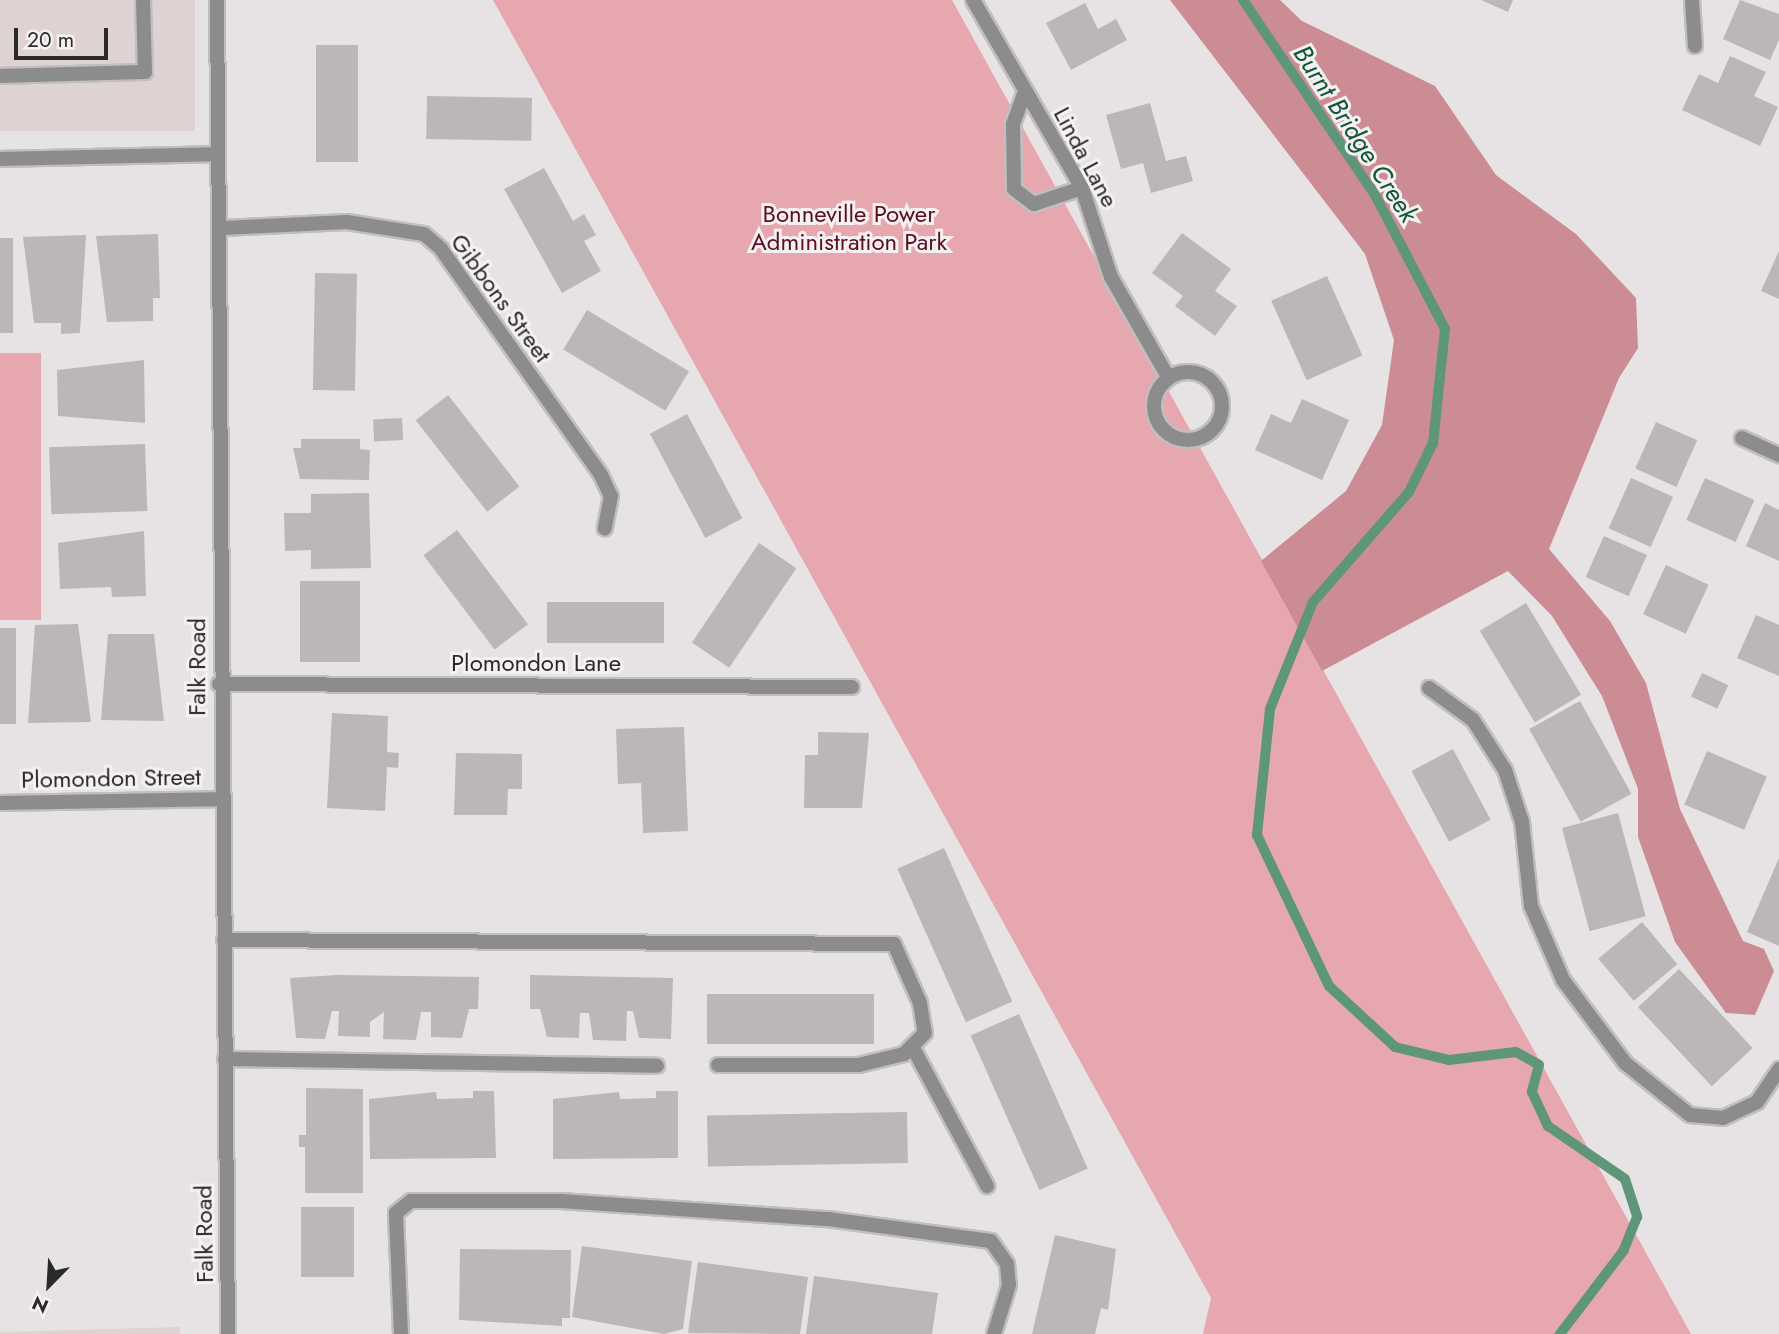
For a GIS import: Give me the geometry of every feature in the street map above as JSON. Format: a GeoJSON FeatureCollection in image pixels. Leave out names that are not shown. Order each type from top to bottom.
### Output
{"type":"FeatureCollection","features":[{"type":"Feature","properties":{"kind":"street"},"geometry":{"type":"LineString","coordinates":[[0,76],[145,72],[144,0]]}},
{"type":"Feature","properties":{"kind":"street","name":"Falk Road"},"geometry":{"type":"LineString","coordinates":[[217,0],[218,154],[223,228],[219,684],[228,1334]]}},
{"type":"Feature","properties":{"kind":"street","name":"Linda Lane"},"geometry":{"type":"LineString","coordinates":[[973,0],[1024,94],[1082,188],[1111,277],[1168,377]]}},
{"type":"Feature","properties":{"kind":"street"},"geometry":{"type":"LineString","coordinates":[[1692,0],[1695,46]]}},
{"type":"Feature","properties":{"kind":"street"},"geometry":{"type":"LineString","coordinates":[[1024,94],[1013,124],[1014,190],[1034,204],[1082,188]]}},
{"type":"Feature","properties":{"kind":"street"},"geometry":{"type":"LineString","coordinates":[[0,159],[218,154]]}},
{"type":"Feature","properties":{"kind":"street","name":"Gibbons Street"},"geometry":{"type":"LineString","coordinates":[[223,228],[347,222],[424,234],[441,249],[601,475],[611,496],[605,528]]}},
{"type":"Feature","properties":{"kind":"street"},"geometry":{"type":"LineString","coordinates":[[1191,371],[1219,391],[1221,415],[1207,434],[1185,440],[1163,430],[1155,396],[1168,377],[1191,371]]}},
{"type":"Feature","properties":{"kind":"street"},"geometry":{"type":"LineString","coordinates":[[1742,438],[1779,455]]}},
{"type":"Feature","properties":{"kind":"street","name":"Plomondon Lane"},"geometry":{"type":"LineString","coordinates":[[219,684],[852,687]]}},
{"type":"Feature","properties":{"kind":"street"},"geometry":{"type":"LineString","coordinates":[[1429,688],[1473,720],[1505,770],[1522,822],[1531,906],[1563,980],[1625,1063],[1690,1115],[1723,1118],[1757,1102],[1779,1069]]}},
{"type":"Feature","properties":{"kind":"street","name":"Plomondon Street"},"geometry":{"type":"LineString","coordinates":[[0,803],[222,799]]}},
{"type":"Feature","properties":{"kind":"street"},"geometry":{"type":"LineString","coordinates":[[224,940],[894,944],[920,1003],[925,1033],[904,1054],[859,1065],[718,1065]]}},
{"type":"Feature","properties":{"kind":"street"},"geometry":{"type":"LineString","coordinates":[[912,1046],[987,1186]]}},
{"type":"Feature","properties":{"kind":"street"},"geometry":{"type":"LineString","coordinates":[[225,1059],[657,1066]]}},
{"type":"Feature","properties":{"kind":"street"},"geometry":{"type":"LineString","coordinates":[[401,1334],[396,1213],[411,1200],[561,1201],[802,1217],[991,1241],[1007,1264],[1009,1285],[994,1334]]}},
{"type":"Feature","properties":{"kind":"shaded area"},"geometry":{"type":"Polygon","coordinates":[[[0,0],[195,0],[195,131],[0,131],[0,0]]]}},
{"type":"Feature","properties":{"kind":"shaded area"},"geometry":{"type":"Polygon","coordinates":[[[1170,0],[1280,0],[1302,21],[1435,86],[1496,175],[1576,234],[1636,298],[1638,348],[1619,378],[1549,549],[1610,621],[1646,683],[1680,809],[1743,941],[1764,949],[1774,971],[1755,1015],[1726,1013],[1675,942],[1638,837],[1638,789],[1602,696],[1552,616],[1508,571],[1322,671],[1261,561],[1346,491],[1382,425],[1394,340],[1365,254],[1170,0]]]}},
{"type":"Feature","properties":{"kind":"shaded area"},"geometry":{"type":"Polygon","coordinates":[[[180,1327],[180,1334],[0,1334],[0,1332],[180,1327]]]}},
{"type":"Feature","properties":{"kind":"green space","name":"Bonneville Power Administration Park"},"geometry":{"type":"Polygon","coordinates":[[[493,0],[952,0],[1691,1334],[1203,1334],[1211,1298],[493,0]]]}},
{"type":"Feature","properties":{"kind":"green space"},"geometry":{"type":"Polygon","coordinates":[[[0,353],[41,353],[41,620],[0,620],[0,353]]]}},
{"type":"Feature","properties":{"kind":"building"},"geometry":{"type":"Polygon","coordinates":[[[1481,0],[1513,0],[1508,12],[1481,0]]]}},
{"type":"Feature","properties":{"kind":"building"},"geometry":{"type":"Polygon","coordinates":[[[1740,0],[1779,14],[1779,40],[1770,60],[1723,39],[1740,0]]]}},
{"type":"Feature","properties":{"kind":"building"},"geometry":{"type":"Polygon","coordinates":[[[1085,3],[1098,29],[1116,19],[1127,40],[1071,70],[1046,23],[1085,3]]]}},
{"type":"Feature","properties":{"kind":"building"},"geometry":{"type":"Polygon","coordinates":[[[316,45],[358,45],[358,162],[316,162],[316,45]]]}},
{"type":"Feature","properties":{"kind":"building"},"geometry":{"type":"Polygon","coordinates":[[[1730,56],[1766,72],[1754,96],[1778,107],[1760,146],[1682,110],[1699,74],[1718,83],[1730,56]]]}},
{"type":"Feature","properties":{"kind":"building"},"geometry":{"type":"Polygon","coordinates":[[[427,96],[532,98],[531,141],[426,139],[427,96]]]}},
{"type":"Feature","properties":{"kind":"building"},"geometry":{"type":"Polygon","coordinates":[[[1150,103],[1166,161],[1186,156],[1193,181],[1151,193],[1143,163],[1121,169],[1106,115],[1150,103]]]}},
{"type":"Feature","properties":{"kind":"building"},"geometry":{"type":"Polygon","coordinates":[[[544,168],[573,221],[584,214],[596,235],[584,241],[601,271],[562,293],[504,189],[544,168]]]}},
{"type":"Feature","properties":{"kind":"building"},"geometry":{"type":"Polygon","coordinates":[[[1182,233],[1231,269],[1215,291],[1237,306],[1215,336],[1175,306],[1183,296],[1152,273],[1182,233]]]}},
{"type":"Feature","properties":{"kind":"building"},"geometry":{"type":"Polygon","coordinates":[[[158,234],[160,298],[153,298],[153,321],[107,322],[96,236],[158,234]]]}},
{"type":"Feature","properties":{"kind":"building"},"geometry":{"type":"Polygon","coordinates":[[[86,235],[80,333],[61,334],[61,323],[34,323],[23,237],[86,235]]]}},
{"type":"Feature","properties":{"kind":"building"},"geometry":{"type":"Polygon","coordinates":[[[0,238],[13,238],[13,333],[0,333],[0,238]]]}},
{"type":"Feature","properties":{"kind":"building"},"geometry":{"type":"Polygon","coordinates":[[[1779,251],[1779,299],[1761,291],[1779,251]]]}},
{"type":"Feature","properties":{"kind":"building"},"geometry":{"type":"Polygon","coordinates":[[[315,273],[357,274],[355,391],[313,390],[315,273]]]}},
{"type":"Feature","properties":{"kind":"building"},"geometry":{"type":"Polygon","coordinates":[[[1327,276],[1362,355],[1307,380],[1271,301],[1327,276]]]}},
{"type":"Feature","properties":{"kind":"building"},"geometry":{"type":"Polygon","coordinates":[[[587,310],[689,371],[665,411],[563,349],[587,310]]]}},
{"type":"Feature","properties":{"kind":"building"},"geometry":{"type":"Polygon","coordinates":[[[144,360],[145,423],[58,416],[57,370],[144,360]]]}},
{"type":"Feature","properties":{"kind":"building"},"geometry":{"type":"Polygon","coordinates":[[[448,395],[519,486],[487,512],[416,420],[448,395]]]}},
{"type":"Feature","properties":{"kind":"building"},"geometry":{"type":"Polygon","coordinates":[[[1302,399],[1349,420],[1322,480],[1255,450],[1271,414],[1291,423],[1302,399]]]}},
{"type":"Feature","properties":{"kind":"building"},"geometry":{"type":"Polygon","coordinates":[[[687,414],[742,518],[705,538],[650,434],[687,414]]]}},
{"type":"Feature","properties":{"kind":"building"},"geometry":{"type":"Polygon","coordinates":[[[402,418],[403,440],[374,441],[373,420],[402,418]]]}},
{"type":"Feature","properties":{"kind":"building"},"geometry":{"type":"Polygon","coordinates":[[[1656,422],[1697,440],[1676,487],[1635,469],[1656,422]]]}},
{"type":"Feature","properties":{"kind":"building"},"geometry":{"type":"Polygon","coordinates":[[[301,439],[360,439],[360,449],[370,450],[369,480],[300,479],[293,448],[301,448],[301,439]]]}},
{"type":"Feature","properties":{"kind":"building"},"geometry":{"type":"Polygon","coordinates":[[[145,444],[147,511],[51,514],[49,447],[145,444]]]}},
{"type":"Feature","properties":{"kind":"building"},"geometry":{"type":"Polygon","coordinates":[[[1631,478],[1673,497],[1651,547],[1609,528],[1631,478]]]}},
{"type":"Feature","properties":{"kind":"building"},"geometry":{"type":"Polygon","coordinates":[[[1705,478],[1754,500],[1736,542],[1686,520],[1705,478]]]}},
{"type":"Feature","properties":{"kind":"building"},"geometry":{"type":"Polygon","coordinates":[[[369,493],[371,568],[311,569],[311,550],[285,551],[284,513],[311,513],[311,494],[369,493]]]}},
{"type":"Feature","properties":{"kind":"building"},"geometry":{"type":"Polygon","coordinates":[[[1765,503],[1779,510],[1779,561],[1746,546],[1765,503]]]}},
{"type":"Feature","properties":{"kind":"building"},"geometry":{"type":"Polygon","coordinates":[[[457,530],[528,624],[494,650],[423,555],[457,530]]]}},
{"type":"Feature","properties":{"kind":"building"},"geometry":{"type":"Polygon","coordinates":[[[144,531],[146,596],[112,597],[111,587],[60,589],[58,543],[144,531]]]}},
{"type":"Feature","properties":{"kind":"building"},"geometry":{"type":"Polygon","coordinates":[[[1604,536],[1647,555],[1629,596],[1586,577],[1604,536]]]}},
{"type":"Feature","properties":{"kind":"building"},"geometry":{"type":"Polygon","coordinates":[[[759,543],[796,568],[729,668],[692,642],[759,543]]]}},
{"type":"Feature","properties":{"kind":"building"},"geometry":{"type":"Polygon","coordinates":[[[1666,565],[1709,585],[1686,634],[1643,614],[1666,565]]]}},
{"type":"Feature","properties":{"kind":"building"},"geometry":{"type":"Polygon","coordinates":[[[300,581],[360,581],[360,662],[300,662],[300,581]]]}},
{"type":"Feature","properties":{"kind":"building"},"geometry":{"type":"Polygon","coordinates":[[[547,602],[664,602],[664,643],[547,643],[547,602]]]}},
{"type":"Feature","properties":{"kind":"building"},"geometry":{"type":"Polygon","coordinates":[[[1526,603],[1581,695],[1535,723],[1480,631],[1526,603]]]}},
{"type":"Feature","properties":{"kind":"building"},"geometry":{"type":"Polygon","coordinates":[[[1756,615],[1779,625],[1779,676],[1737,658],[1756,615]]]}},
{"type":"Feature","properties":{"kind":"building"},"geometry":{"type":"Polygon","coordinates":[[[78,624],[91,722],[28,723],[35,625],[78,624]]]}},
{"type":"Feature","properties":{"kind":"building"},"geometry":{"type":"Polygon","coordinates":[[[0,628],[16,628],[16,724],[0,724],[0,628]]]}},
{"type":"Feature","properties":{"kind":"building"},"geometry":{"type":"Polygon","coordinates":[[[108,634],[154,634],[164,721],[101,720],[108,634]]]}},
{"type":"Feature","properties":{"kind":"building"},"geometry":{"type":"Polygon","coordinates":[[[1702,673],[1728,685],[1717,709],[1691,697],[1702,673]]]}},
{"type":"Feature","properties":{"kind":"building"},"geometry":{"type":"Polygon","coordinates":[[[1580,701],[1631,794],[1581,822],[1529,729],[1580,701]]]}},
{"type":"Feature","properties":{"kind":"building"},"geometry":{"type":"Polygon","coordinates":[[[332,713],[388,716],[387,752],[399,753],[398,768],[387,767],[385,811],[327,808],[332,713]]]}},
{"type":"Feature","properties":{"kind":"building"},"geometry":{"type":"Polygon","coordinates":[[[684,727],[688,831],[643,833],[641,783],[618,784],[616,729],[684,727]]]}},
{"type":"Feature","properties":{"kind":"building"},"geometry":{"type":"Polygon","coordinates":[[[818,732],[869,733],[862,808],[804,808],[805,755],[818,755],[818,732]]]}},
{"type":"Feature","properties":{"kind":"building"},"geometry":{"type":"Polygon","coordinates":[[[1453,749],[1491,820],[1449,842],[1412,771],[1453,749]]]}},
{"type":"Feature","properties":{"kind":"building"},"geometry":{"type":"Polygon","coordinates":[[[1707,751],[1767,776],[1744,830],[1684,804],[1707,751]]]}},
{"type":"Feature","properties":{"kind":"building"},"geometry":{"type":"Polygon","coordinates":[[[456,753],[522,754],[522,789],[508,789],[507,815],[454,815],[456,753]]]}},
{"type":"Feature","properties":{"kind":"building"},"geometry":{"type":"Polygon","coordinates":[[[1618,813],[1646,916],[1590,931],[1562,828],[1618,813]]]}},
{"type":"Feature","properties":{"kind":"building"},"geometry":{"type":"Polygon","coordinates":[[[944,848],[1012,1001],[966,1022],[897,869],[944,848]]]}},
{"type":"Feature","properties":{"kind":"building"},"geometry":{"type":"Polygon","coordinates":[[[1779,858],[1779,946],[1747,932],[1779,858]]]}},
{"type":"Feature","properties":{"kind":"building"},"geometry":{"type":"Polygon","coordinates":[[[1642,922],[1677,964],[1634,1001],[1598,959],[1642,922]]]}},
{"type":"Feature","properties":{"kind":"building"},"geometry":{"type":"Polygon","coordinates":[[[1679,969],[1753,1048],[1712,1086],[1638,1007],[1679,969]]]}},
{"type":"Feature","properties":{"kind":"building"},"geometry":{"type":"Polygon","coordinates":[[[337,975],[479,977],[478,1009],[469,1009],[462,1038],[431,1037],[431,1012],[421,1012],[416,1040],[383,1039],[384,1012],[370,1022],[370,1037],[338,1036],[339,1011],[332,1011],[325,1039],[296,1038],[290,978],[337,975]]]}},
{"type":"Feature","properties":{"kind":"building"},"geometry":{"type":"Polygon","coordinates":[[[530,975],[673,978],[671,1039],[639,1038],[633,1011],[627,1011],[626,1041],[593,1040],[589,1013],[580,1013],[579,1038],[547,1037],[540,1009],[530,1009],[530,975]]]}},
{"type":"Feature","properties":{"kind":"building"},"geometry":{"type":"Polygon","coordinates":[[[707,994],[874,994],[874,1044],[707,1044],[707,994]]]}},
{"type":"Feature","properties":{"kind":"building"},"geometry":{"type":"Polygon","coordinates":[[[1019,1014],[1088,1168],[1039,1190],[971,1036],[1019,1014]]]}},
{"type":"Feature","properties":{"kind":"building"},"geometry":{"type":"Polygon","coordinates":[[[306,1088],[363,1089],[363,1193],[305,1193],[305,1147],[299,1147],[299,1135],[306,1135],[306,1088]]]}},
{"type":"Feature","properties":{"kind":"building"},"geometry":{"type":"Polygon","coordinates":[[[473,1091],[494,1091],[496,1158],[370,1159],[369,1099],[436,1092],[437,1099],[473,1098],[473,1091]]]}},
{"type":"Feature","properties":{"kind":"building"},"geometry":{"type":"Polygon","coordinates":[[[656,1091],[678,1091],[678,1158],[553,1159],[553,1099],[619,1092],[620,1099],[656,1098],[656,1091]]]}},
{"type":"Feature","properties":{"kind":"building"},"geometry":{"type":"Polygon","coordinates":[[[907,1112],[908,1163],[708,1166],[707,1115],[907,1112]]]}},
{"type":"Feature","properties":{"kind":"building"},"geometry":{"type":"Polygon","coordinates":[[[301,1207],[354,1207],[354,1277],[301,1277],[301,1207]]]}},
{"type":"Feature","properties":{"kind":"building"},"geometry":{"type":"Polygon","coordinates":[[[1055,1235],[1116,1249],[1108,1310],[1101,1308],[1095,1334],[1032,1334],[1055,1235]]]}},
{"type":"Feature","properties":{"kind":"building"},"geometry":{"type":"Polygon","coordinates":[[[582,1246],[692,1261],[683,1329],[664,1334],[572,1317],[582,1246]]]}},
{"type":"Feature","properties":{"kind":"building"},"geometry":{"type":"Polygon","coordinates":[[[460,1249],[571,1250],[570,1318],[562,1318],[562,1326],[459,1320],[460,1249]]]}},
{"type":"Feature","properties":{"kind":"building"},"geometry":{"type":"Polygon","coordinates":[[[698,1262],[808,1277],[800,1334],[688,1333],[698,1262]]]}},
{"type":"Feature","properties":{"kind":"building"},"geometry":{"type":"Polygon","coordinates":[[[814,1276],[938,1293],[932,1334],[806,1334],[814,1276]]]}},
{"type":"Feature","properties":{"kind":"waterway","name":"Burnt Bridge Creek"},"geometry":{"type":"LineString","coordinates":[[1243,0],[1375,195],[1445,329],[1433,443],[1409,492],[1313,602],[1270,709],[1257,835],[1329,986],[1395,1047],[1449,1060],[1516,1052],[1539,1065],[1532,1092],[1548,1126],[1625,1179],[1637,1217],[1624,1250],[1560,1334]]}}]}
